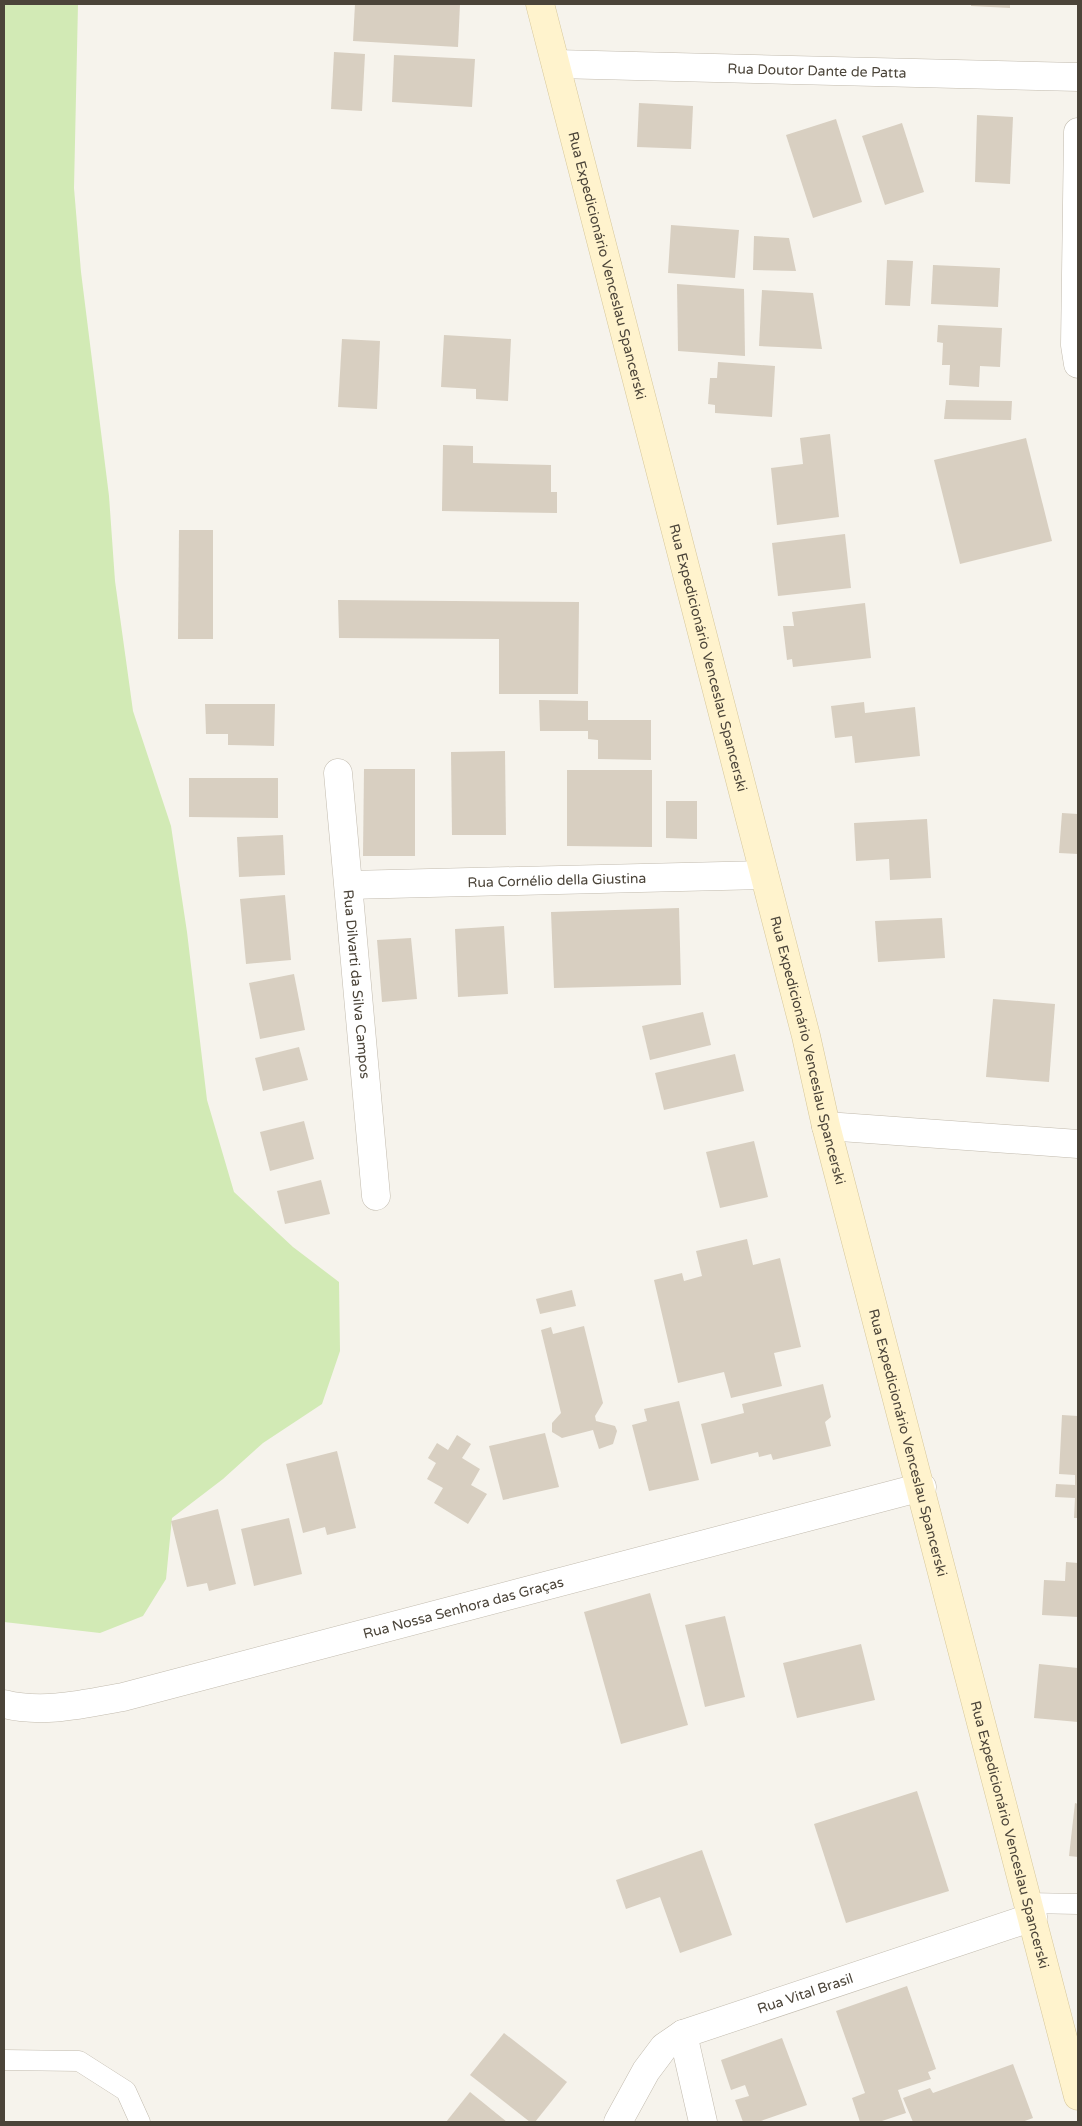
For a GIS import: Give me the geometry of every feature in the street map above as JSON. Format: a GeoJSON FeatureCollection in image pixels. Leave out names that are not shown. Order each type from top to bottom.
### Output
{"type":"FeatureCollection","features":[{"type":"Feature","properties":{"kind":"street","name":"Rua Expedicionário Venceslau Spancerski"},"geometry":{"type":"LineString","coordinates":[[540,4],[806,1036],[826,1126],[922,1487],[1078,2096]]}},
{"type":"Feature","properties":{"kind":"street","name":"Rua Doutor Dante de Patta"},"geometry":{"type":"LineString","coordinates":[[556,64],[1078,77]]}},
{"type":"Feature","properties":{"kind":"street"},"geometry":{"type":"LineString","coordinates":[[1078,132],[1076,345],[1078,364]]}},
{"type":"Feature","properties":{"kind":"street","name":"Rua Dilvarti da Silva Campos"},"geometry":{"type":"LineString","coordinates":[[338,773],[376,1196]]}},
{"type":"Feature","properties":{"kind":"street","name":"Rua Cornélio della Giustina"},"geometry":{"type":"LineString","coordinates":[[348,885],[764,875]]}},
{"type":"Feature","properties":{"kind":"street"},"geometry":{"type":"LineString","coordinates":[[826,1126],[1078,1144]]}},
{"type":"Feature","properties":{"kind":"street","name":"Rua Nossa Senhora das Graças"},"geometry":{"type":"LineString","coordinates":[[4,1704],[14,1707],[60,1708],[123,1697],[922,1487]]}},
{"type":"Feature","properties":{"kind":"street","name":"Rua Vital Brasil"},"geometry":{"type":"LineString","coordinates":[[618,2122],[646,2071],[664,2047],[683,2034],[1030,1910]]}},
{"type":"Feature","properties":{"kind":"street"},"geometry":{"type":"LineString","coordinates":[[683,2034],[703,2122]]}},
{"type":"Feature","properties":{"kind":"lane"},"geometry":{"type":"LineString","coordinates":[[1030,1910],[1078,1904]]}},
{"type":"Feature","properties":{"kind":"lane"},"geometry":{"type":"LineString","coordinates":[[4,2060],[79,2061],[126,2091],[140,2122]]}},
{"type":"Feature","properties":{"kind":"green space"},"geometry":{"type":"Polygon","coordinates":[[[4,4],[78,4],[74,188],[81,272],[109,496],[115,581],[133,711],[171,826],[187,932],[207,1100],[234,1192],[293,1247],[339,1282],[340,1351],[322,1404],[263,1443],[223,1479],[172,1518],[166,1579],[143,1616],[100,1633],[4,1622],[4,4]]]}},
{"type":"Feature","properties":{"kind":"building"},"geometry":{"type":"Polygon","coordinates":[[[355,4],[460,4],[458,47],[353,41],[355,4]]]}},
{"type":"Feature","properties":{"kind":"building"},"geometry":{"type":"Polygon","coordinates":[[[971,4],[1010,4],[1010,8],[971,6],[971,4]]]}},
{"type":"Feature","properties":{"kind":"building"},"geometry":{"type":"Polygon","coordinates":[[[334,52],[365,54],[362,111],[331,109],[334,52]]]}},
{"type":"Feature","properties":{"kind":"building"},"geometry":{"type":"Polygon","coordinates":[[[394,55],[475,59],[472,107],[392,102],[394,55]]]}},
{"type":"Feature","properties":{"kind":"building"},"geometry":{"type":"Polygon","coordinates":[[[639,103],[693,106],[691,149],[637,147],[639,103]]]}},
{"type":"Feature","properties":{"kind":"building"},"geometry":{"type":"Polygon","coordinates":[[[977,115],[1013,117],[1010,184],[975,182],[977,115]]]}},
{"type":"Feature","properties":{"kind":"building"},"geometry":{"type":"Polygon","coordinates":[[[836,119],[862,202],[813,218],[786,135],[836,119]]]}},
{"type":"Feature","properties":{"kind":"building"},"geometry":{"type":"Polygon","coordinates":[[[902,123],[924,192],[885,205],[862,136],[902,123]]]}},
{"type":"Feature","properties":{"kind":"building"},"geometry":{"type":"Polygon","coordinates":[[[671,225],[739,230],[735,278],[668,273],[671,225]]]}},
{"type":"Feature","properties":{"kind":"building"},"geometry":{"type":"Polygon","coordinates":[[[754,236],[789,238],[796,271],[753,270],[754,236]]]}},
{"type":"Feature","properties":{"kind":"building"},"geometry":{"type":"Polygon","coordinates":[[[887,260],[913,261],[910,306],[885,305],[887,260]]]}},
{"type":"Feature","properties":{"kind":"building"},"geometry":{"type":"Polygon","coordinates":[[[933,265],[1000,268],[998,307],[931,304],[933,265]]]}},
{"type":"Feature","properties":{"kind":"building"},"geometry":{"type":"Polygon","coordinates":[[[677,284],[744,289],[745,356],[678,351],[677,284]]]}},
{"type":"Feature","properties":{"kind":"building"},"geometry":{"type":"Polygon","coordinates":[[[762,290],[813,293],[822,349],[759,346],[762,290]]]}},
{"type":"Feature","properties":{"kind":"building"},"geometry":{"type":"Polygon","coordinates":[[[938,325],[1002,328],[1000,367],[980,366],[979,387],[949,385],[950,365],[942,365],[943,343],[937,342],[938,325]]]}},
{"type":"Feature","properties":{"kind":"building"},"geometry":{"type":"Polygon","coordinates":[[[444,335],[511,339],[508,401],[476,399],[476,389],[441,387],[444,335]]]}},
{"type":"Feature","properties":{"kind":"building"},"geometry":{"type":"Polygon","coordinates":[[[342,339],[380,341],[377,409],[338,407],[342,339]]]}},
{"type":"Feature","properties":{"kind":"building"},"geometry":{"type":"Polygon","coordinates":[[[718,362],[775,366],[772,417],[715,413],[715,405],[708,404],[710,378],[717,378],[718,362]]]}},
{"type":"Feature","properties":{"kind":"building"},"geometry":{"type":"Polygon","coordinates":[[[946,400],[1012,401],[1011,420],[944,419],[946,400]]]}},
{"type":"Feature","properties":{"kind":"building"},"geometry":{"type":"Polygon","coordinates":[[[830,434],[839,517],[777,525],[771,468],[803,464],[800,438],[830,434]]]}},
{"type":"Feature","properties":{"kind":"building"},"geometry":{"type":"Polygon","coordinates":[[[1026,438],[1052,541],[960,564],[934,460],[1026,438]]]}},
{"type":"Feature","properties":{"kind":"building"},"geometry":{"type":"Polygon","coordinates":[[[443,445],[473,446],[473,463],[551,465],[551,492],[557,492],[557,513],[442,511],[443,445]]]}},
{"type":"Feature","properties":{"kind":"building"},"geometry":{"type":"Polygon","coordinates":[[[179,530],[213,530],[213,639],[178,639],[179,530]]]}},
{"type":"Feature","properties":{"kind":"building"},"geometry":{"type":"Polygon","coordinates":[[[845,534],[851,588],[778,596],[772,543],[845,534]]]}},
{"type":"Feature","properties":{"kind":"building"},"geometry":{"type":"Polygon","coordinates":[[[338,600],[579,602],[578,694],[499,694],[499,639],[339,638],[338,600]]]}},
{"type":"Feature","properties":{"kind":"building"},"geometry":{"type":"Polygon","coordinates":[[[865,603],[871,658],[793,667],[792,659],[787,660],[783,626],[794,626],[792,612],[865,603]]]}},
{"type":"Feature","properties":{"kind":"building"},"geometry":{"type":"Polygon","coordinates":[[[539,700],[588,701],[588,720],[651,720],[651,760],[598,759],[598,740],[588,739],[588,731],[540,731],[539,700]]]}},
{"type":"Feature","properties":{"kind":"building"},"geometry":{"type":"Polygon","coordinates":[[[864,702],[865,713],[915,707],[920,756],[855,763],[852,736],[835,738],[831,706],[864,702]]]}},
{"type":"Feature","properties":{"kind":"building"},"geometry":{"type":"Polygon","coordinates":[[[205,704],[275,704],[274,746],[228,745],[228,734],[206,734],[205,704]]]}},
{"type":"Feature","properties":{"kind":"building"},"geometry":{"type":"Polygon","coordinates":[[[505,751],[506,835],[452,835],[451,752],[505,751]]]}},
{"type":"Feature","properties":{"kind":"building"},"geometry":{"type":"Polygon","coordinates":[[[364,769],[415,769],[415,856],[363,856],[364,769]]]}},
{"type":"Feature","properties":{"kind":"building"},"geometry":{"type":"Polygon","coordinates":[[[567,770],[652,770],[652,847],[567,846],[567,770]]]}},
{"type":"Feature","properties":{"kind":"building"},"geometry":{"type":"Polygon","coordinates":[[[189,778],[278,778],[278,818],[189,817],[189,778]]]}},
{"type":"Feature","properties":{"kind":"building"},"geometry":{"type":"Polygon","coordinates":[[[666,801],[697,801],[697,839],[666,838],[666,801]]]}},
{"type":"Feature","properties":{"kind":"building"},"geometry":{"type":"Polygon","coordinates":[[[1062,813],[1078,814],[1078,854],[1059,853],[1062,813]]]}},
{"type":"Feature","properties":{"kind":"building"},"geometry":{"type":"Polygon","coordinates":[[[927,819],[931,878],[890,880],[889,859],[856,861],[854,823],[927,819]]]}},
{"type":"Feature","properties":{"kind":"building"},"geometry":{"type":"Polygon","coordinates":[[[283,835],[285,875],[239,877],[237,837],[283,835]]]}},
{"type":"Feature","properties":{"kind":"building"},"geometry":{"type":"Polygon","coordinates":[[[285,895],[291,960],[246,964],[240,899],[285,895]]]}},
{"type":"Feature","properties":{"kind":"building"},"geometry":{"type":"Polygon","coordinates":[[[679,908],[681,985],[554,988],[551,912],[679,908]]]}},
{"type":"Feature","properties":{"kind":"building"},"geometry":{"type":"Polygon","coordinates":[[[942,918],[945,958],[878,962],[875,921],[942,918]]]}},
{"type":"Feature","properties":{"kind":"building"},"geometry":{"type":"Polygon","coordinates":[[[504,926],[508,994],[458,997],[455,929],[504,926]]]}},
{"type":"Feature","properties":{"kind":"building"},"geometry":{"type":"Polygon","coordinates":[[[411,938],[417,999],[382,1002],[377,940],[411,938]]]}},
{"type":"Feature","properties":{"kind":"building"},"geometry":{"type":"Polygon","coordinates":[[[294,974],[305,1030],[260,1039],[249,983],[294,974]]]}},
{"type":"Feature","properties":{"kind":"building"},"geometry":{"type":"Polygon","coordinates":[[[993,999],[1055,1004],[1049,1082],[986,1077],[993,999]]]}},
{"type":"Feature","properties":{"kind":"building"},"geometry":{"type":"Polygon","coordinates":[[[703,1012],[711,1045],[650,1060],[642,1026],[703,1012]]]}},
{"type":"Feature","properties":{"kind":"building"},"geometry":{"type":"Polygon","coordinates":[[[299,1047],[308,1080],[263,1091],[255,1058],[299,1047]]]}},
{"type":"Feature","properties":{"kind":"building"},"geometry":{"type":"Polygon","coordinates":[[[735,1054],[744,1091],[664,1110],[655,1073],[735,1054]]]}},
{"type":"Feature","properties":{"kind":"building"},"geometry":{"type":"Polygon","coordinates":[[[304,1121],[314,1159],[270,1171],[260,1132],[304,1121]]]}},
{"type":"Feature","properties":{"kind":"building"},"geometry":{"type":"Polygon","coordinates":[[[754,1141],[768,1197],[720,1208],[706,1152],[754,1141]]]}},
{"type":"Feature","properties":{"kind":"building"},"geometry":{"type":"Polygon","coordinates":[[[321,1180],[330,1214],[285,1224],[277,1191],[321,1180]]]}},
{"type":"Feature","properties":{"kind":"building"},"geometry":{"type":"Polygon","coordinates":[[[747,1239],[753,1265],[780,1258],[801,1347],[774,1353],[782,1386],[731,1398],[724,1372],[678,1383],[654,1280],[682,1273],[684,1281],[702,1276],[696,1251],[747,1239]]]}},
{"type":"Feature","properties":{"kind":"building"},"geometry":{"type":"Polygon","coordinates":[[[572,1290],[576,1306],[540,1314],[536,1299],[572,1290]]]}},
{"type":"Feature","properties":{"kind":"building"},"geometry":{"type":"Polygon","coordinates":[[[584,1326],[603,1403],[595,1416],[596,1421],[615,1426],[617,1431],[613,1444],[599,1449],[593,1430],[562,1438],[552,1432],[552,1423],[561,1413],[541,1330],[551,1327],[553,1334],[584,1326]]]}},
{"type":"Feature","properties":{"kind":"building"},"geometry":{"type":"Polygon","coordinates":[[[823,1384],[831,1417],[825,1422],[831,1446],[773,1460],[771,1454],[759,1457],[758,1452],[711,1464],[701,1424],[744,1413],[742,1404],[823,1384]]]}},
{"type":"Feature","properties":{"kind":"building"},"geometry":{"type":"Polygon","coordinates":[[[679,1401],[699,1480],[649,1491],[632,1425],[647,1421],[644,1409],[679,1401]]]}},
{"type":"Feature","properties":{"kind":"building"},"geometry":{"type":"Polygon","coordinates":[[[1062,1415],[1078,1416],[1078,1518],[1074,1518],[1075,1498],[1055,1497],[1056,1484],[1075,1485],[1075,1475],[1059,1474],[1062,1415]]]}},
{"type":"Feature","properties":{"kind":"building"},"geometry":{"type":"Polygon","coordinates":[[[545,1433],[559,1487],[503,1500],[489,1446],[545,1433]]]}},
{"type":"Feature","properties":{"kind":"building"},"geometry":{"type":"Polygon","coordinates":[[[457,1435],[471,1444],[462,1458],[480,1469],[471,1485],[487,1494],[468,1524],[434,1503],[443,1488],[427,1479],[436,1463],[428,1458],[437,1443],[448,1450],[457,1435]]]}},
{"type":"Feature","properties":{"kind":"building"},"geometry":{"type":"Polygon","coordinates":[[[337,1451],[356,1528],[327,1535],[325,1527],[303,1533],[286,1464],[337,1451]]]}},
{"type":"Feature","properties":{"kind":"building"},"geometry":{"type":"Polygon","coordinates":[[[218,1509],[236,1584],[209,1591],[207,1583],[187,1587],[171,1521],[218,1509]]]}},
{"type":"Feature","properties":{"kind":"building"},"geometry":{"type":"Polygon","coordinates":[[[289,1518],[302,1574],[254,1586],[241,1529],[289,1518]]]}},
{"type":"Feature","properties":{"kind":"building"},"geometry":{"type":"Polygon","coordinates":[[[1066,1562],[1078,1563],[1078,1617],[1042,1615],[1044,1580],[1065,1581],[1066,1562]]]}},
{"type":"Feature","properties":{"kind":"building"},"geometry":{"type":"Polygon","coordinates":[[[650,1593],[688,1725],[621,1744],[584,1612],[650,1593]]]}},
{"type":"Feature","properties":{"kind":"building"},"geometry":{"type":"Polygon","coordinates":[[[725,1616],[745,1697],[705,1707],[685,1625],[725,1616]]]}},
{"type":"Feature","properties":{"kind":"building"},"geometry":{"type":"Polygon","coordinates":[[[861,1644],[875,1700],[797,1718],[783,1663],[861,1644]]]}},
{"type":"Feature","properties":{"kind":"building"},"geometry":{"type":"Polygon","coordinates":[[[1039,1664],[1078,1668],[1078,1722],[1034,1718],[1039,1664]]]}},
{"type":"Feature","properties":{"kind":"building"},"geometry":{"type":"Polygon","coordinates":[[[917,1791],[949,1891],[846,1923],[814,1824],[917,1791]]]}},
{"type":"Feature","properties":{"kind":"building"},"geometry":{"type":"Polygon","coordinates":[[[1075,1803],[1078,1804],[1078,1857],[1069,1856],[1075,1803]]]}},
{"type":"Feature","properties":{"kind":"building"},"geometry":{"type":"Polygon","coordinates":[[[702,1850],[732,1935],[680,1953],[660,1897],[626,1909],[616,1880],[702,1850]]]}},
{"type":"Feature","properties":{"kind":"building"},"geometry":{"type":"Polygon","coordinates":[[[907,1986],[936,2069],[928,2072],[931,2079],[898,2090],[906,2113],[879,2122],[860,2122],[852,2098],[865,2093],[836,2011],[907,1986]]]}},
{"type":"Feature","properties":{"kind":"building"},"geometry":{"type":"Polygon","coordinates":[[[504,2033],[567,2082],[535,2122],[530,2122],[470,2075],[504,2033]]]}},
{"type":"Feature","properties":{"kind":"building"},"geometry":{"type":"Polygon","coordinates":[[[782,2038],[807,2105],[758,2122],[743,2122],[735,2100],[749,2096],[745,2085],[731,2090],[721,2060],[782,2038]]]}},
{"type":"Feature","properties":{"kind":"building"},"geometry":{"type":"Polygon","coordinates":[[[1013,2064],[1033,2118],[1022,2122],[913,2122],[903,2098],[930,2088],[933,2093],[1013,2064]]]}},
{"type":"Feature","properties":{"kind":"building"},"geometry":{"type":"Polygon","coordinates":[[[470,2092],[507,2122],[446,2122],[470,2092]]]}}]}
